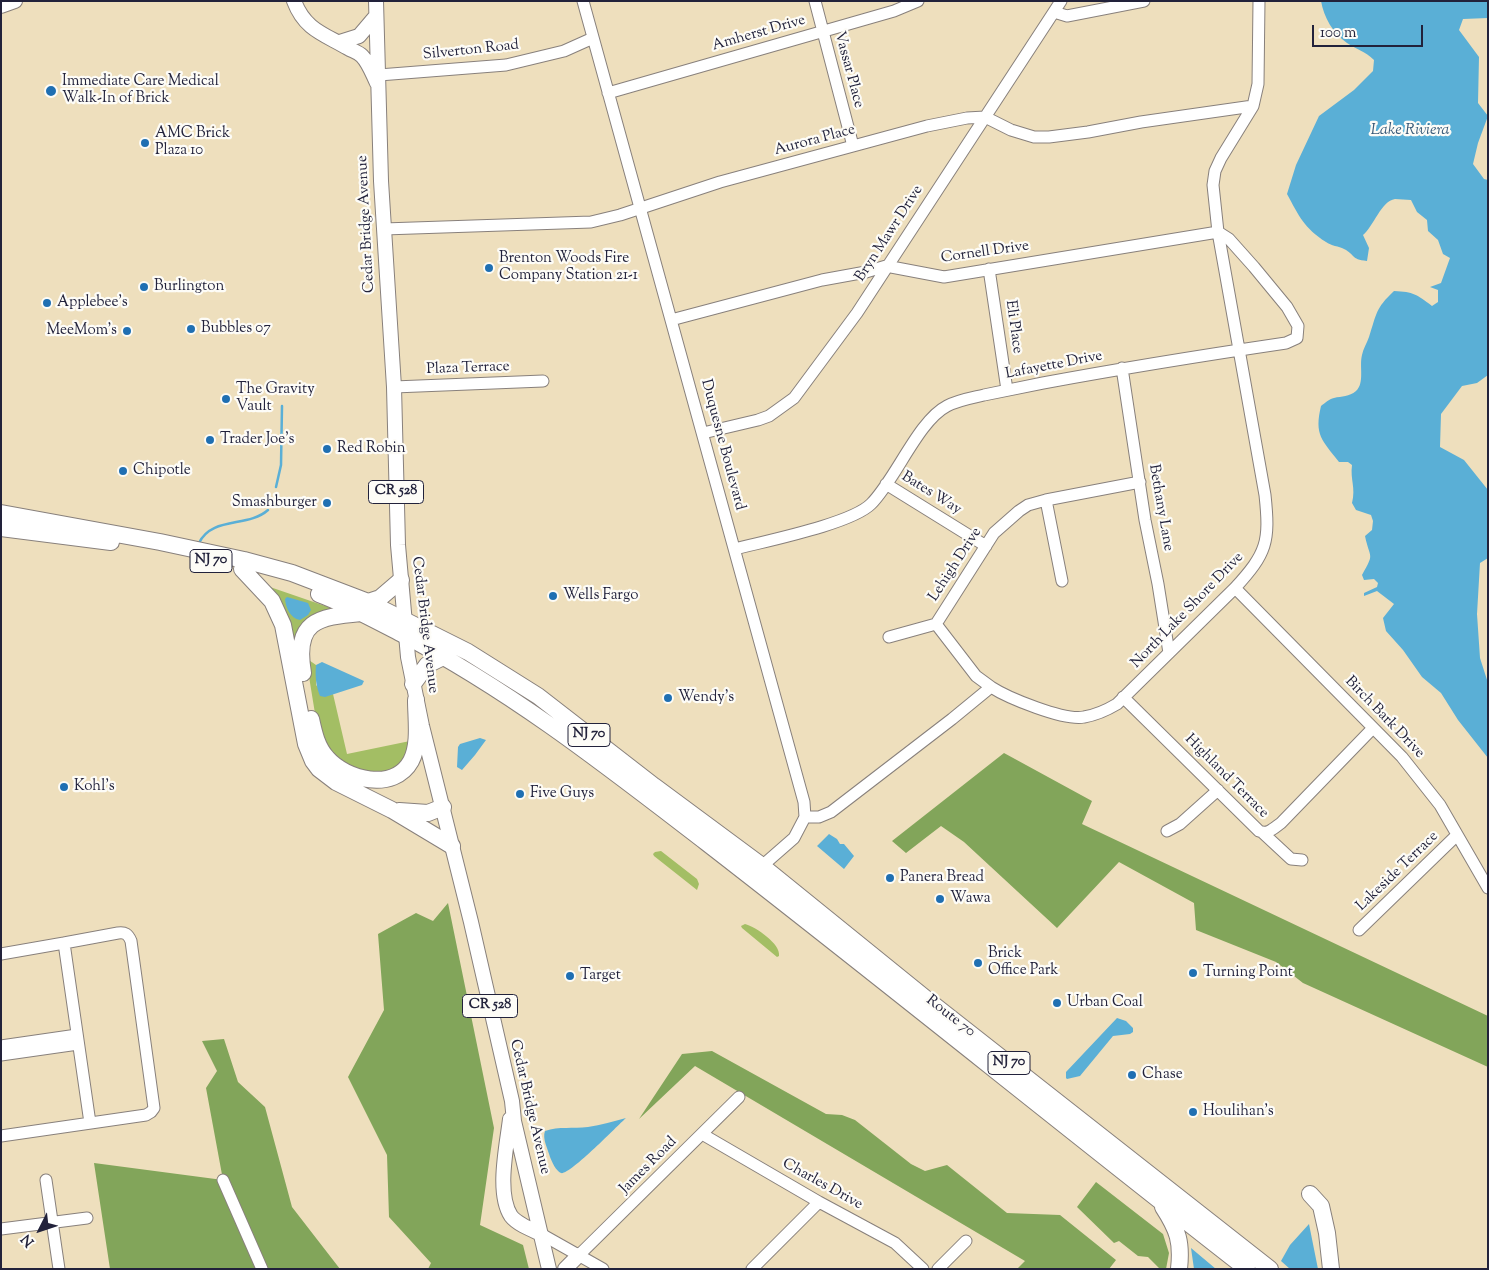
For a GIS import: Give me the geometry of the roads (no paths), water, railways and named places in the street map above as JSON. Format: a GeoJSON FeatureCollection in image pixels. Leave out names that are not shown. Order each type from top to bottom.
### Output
{"type":"FeatureCollection","features":[{"type":"Feature","properties":{"kind":"highway","name":"NJ 70"},"geometry":{"type":"LineString","coordinates":[[1,513],[160,542],[244,560],[292,573],[405,628],[468,652],[531,692],[762,866]]}},
{"type":"Feature","properties":{"kind":"highway","name":"NJ 70"},"geometry":{"type":"LineString","coordinates":[[1,528],[158,548],[242,569],[365,608]]}},
{"type":"Feature","properties":{"kind":"highway"},"geometry":{"type":"LineString","coordinates":[[242,569],[272,601],[283,625],[306,744],[313,761],[319,769],[336,782],[392,810],[452,846]]}},
{"type":"Feature","properties":{"kind":"highway"},"geometry":{"type":"LineString","coordinates":[[400,580],[380,598],[365,608],[322,619],[313,624],[306,632],[301,643],[300,656],[314,732],[319,747],[339,768],[352,775],[366,779],[393,776],[411,760],[416,745],[416,700]]}},
{"type":"Feature","properties":{"kind":"highway","name":"NJ 70"},"geometry":{"type":"LineString","coordinates":[[405,628],[513,699],[608,766],[746,873]]}},
{"type":"Feature","properties":{"kind":"highway"},"geometry":{"type":"LineString","coordinates":[[413,684],[427,665],[445,656]]}},
{"type":"Feature","properties":{"kind":"highway"},"geometry":{"type":"LineString","coordinates":[[392,810],[428,813],[443,807]]}},
{"type":"Feature","properties":{"kind":"highway","name":"Route 70"},"geometry":{"type":"LineString","coordinates":[[762,866],[1258,1265]]}},
{"type":"Feature","properties":{"kind":"highway","name":"Route 70"},"geometry":{"type":"LineString","coordinates":[[746,873],[1154,1195]]}},
{"type":"Feature","properties":{"kind":"highway"},"geometry":{"type":"LineString","coordinates":[[1310,1194],[1321,1206],[1327,1233],[1331,1269]]}},
{"type":"Feature","properties":{"kind":"highway"},"geometry":{"type":"LineString","coordinates":[[1154,1195],[1176,1227],[1180,1243],[1179,1269]]}},
{"type":"Feature","properties":{"kind":"highway","name":"NJ 70"},"geometry":{"type":"LineString","coordinates":[[1154,1195],[1258,1265]]}},
{"type":"Feature","properties":{"kind":"main road"},"geometry":{"type":"LineString","coordinates":[[1,6],[15,1]]}},
{"type":"Feature","properties":{"kind":"main road"},"geometry":{"type":"LineString","coordinates":[[294,1],[301,16],[312,28],[323,36],[340,42],[362,56],[379,81]]}},
{"type":"Feature","properties":{"kind":"main road","name":"Cedar Bridge Avenue"},"geometry":{"type":"LineString","coordinates":[[376,1],[379,141],[394,387],[397,528],[405,628],[416,700],[512,1101],[514,1121],[549,1269]]}},
{"type":"Feature","properties":{"kind":"main road"},"geometry":{"type":"LineString","coordinates":[[340,42],[359,36],[376,16]]}},
{"type":"Feature","properties":{"kind":"main road"},"geometry":{"type":"LineString","coordinates":[[512,1101],[503,1184],[505,1202],[512,1217],[542,1234]]}},
{"type":"Feature","properties":{"kind":"main road"},"geometry":{"type":"LineString","coordinates":[[565,1269],[579,1255]]}},
{"type":"Feature","properties":{"kind":"street","name":"Duquesne Boulevard"},"geometry":{"type":"LineString","coordinates":[[583,1],[804,802],[804,817]]}},
{"type":"Feature","properties":{"kind":"street","name":"Vassar Place"},"geometry":{"type":"LineString","coordinates":[[815,1],[853,146]]}},
{"type":"Feature","properties":{"kind":"street","name":"Amherst Drive"},"geometry":{"type":"LineString","coordinates":[[608,93],[894,11],[918,1]]}},
{"type":"Feature","properties":{"kind":"street","name":"Bryn Mawr Drive"},"geometry":{"type":"LineString","coordinates":[[703,433],[769,416],[794,398],[857,313],[1061,1]]}},
{"type":"Feature","properties":{"kind":"street"},"geometry":{"type":"LineString","coordinates":[[1054,12],[1067,16],[1144,1]]}},
{"type":"Feature","properties":{"kind":"street","name":"North Lake Shore Drive"},"geometry":{"type":"LineString","coordinates":[[991,687],[1022,702],[1064,716],[1083,717],[1106,710],[1124,697],[1235,588],[1262,554],[1266,541],[1268,521],[1265,495],[1214,201],[1215,172],[1221,158],[1253,106],[1258,84],[1259,1]]}},
{"type":"Feature","properties":{"kind":"street","name":"Silverton Road"},"geometry":{"type":"LineString","coordinates":[[379,81],[506,65],[564,50],[593,38]]}},
{"type":"Feature","properties":{"kind":"street"},"geometry":{"type":"LineString","coordinates":[[985,117],[1011,130],[1034,137],[1049,137],[1253,106]]}},
{"type":"Feature","properties":{"kind":"street","name":"Aurora Place"},"geometry":{"type":"LineString","coordinates":[[384,229],[591,222],[720,182],[927,126],[985,117]]}},
{"type":"Feature","properties":{"kind":"street","name":"Cornell Drive"},"geometry":{"type":"LineString","coordinates":[[671,320],[822,280],[866,272],[886,266],[944,277],[1218,232]]}},
{"type":"Feature","properties":{"kind":"street","name":"Lafayette Drive"},"geometry":{"type":"LineString","coordinates":[[735,549],[822,526],[854,515],[870,504],[886,484],[926,425],[946,406],[958,401],[1122,368],[1286,343],[1294,340],[1298,334],[1298,326],[1287,307],[1254,266],[1229,239],[1218,232]]}},
{"type":"Feature","properties":{"kind":"street","name":"Eli Place"},"geometry":{"type":"LineString","coordinates":[[989,269],[1007,390]]}},
{"type":"Feature","properties":{"kind":"street","name":"Bethany Lane"},"geometry":{"type":"LineString","coordinates":[[1122,368],[1169,653]]}},
{"type":"Feature","properties":{"kind":"street","name":"Plaza Terrace"},"geometry":{"type":"LineString","coordinates":[[394,387],[543,381]]}},
{"type":"Feature","properties":{"kind":"street","name":"Lehigh Drive"},"geometry":{"type":"LineString","coordinates":[[991,687],[976,676],[936,624],[994,533],[1019,510],[1028,505],[1140,482]]}},
{"type":"Feature","properties":{"kind":"street","name":"Bates Way"},"geometry":{"type":"LineString","coordinates":[[886,484],[986,546]]}},
{"type":"Feature","properties":{"kind":"street"},"geometry":{"type":"LineString","coordinates":[[1046,500],[1062,581]]}},
{"type":"Feature","properties":{"kind":"street","name":"Birch Bark Drive"},"geometry":{"type":"LineString","coordinates":[[1235,588],[1402,757],[1440,805],[1488,888]]}},
{"type":"Feature","properties":{"kind":"street"},"geometry":{"type":"LineString","coordinates":[[890,637],[936,624]]}},
{"type":"Feature","properties":{"kind":"street"},"geometry":{"type":"LineString","coordinates":[[746,873],[762,866],[794,838],[804,817],[819,817],[831,812],[991,687]]}},
{"type":"Feature","properties":{"kind":"street","name":"Highland Terrace"},"geometry":{"type":"LineString","coordinates":[[1124,697],[1263,833],[1268,832],[1281,823],[1373,728]]}},
{"type":"Feature","properties":{"kind":"street"},"geometry":{"type":"LineString","coordinates":[[1167,831],[1180,824],[1218,790]]}},
{"type":"Feature","properties":{"kind":"street"},"geometry":{"type":"LineString","coordinates":[[1263,833],[1291,859],[1302,860]]}},
{"type":"Feature","properties":{"kind":"street","name":"Lakeside Terrace"},"geometry":{"type":"LineString","coordinates":[[1360,930],[1457,835]]}},
{"type":"Feature","properties":{"kind":"street"},"geometry":{"type":"LineString","coordinates":[[1,954],[118,933],[128,935],[131,941],[154,1103],[154,1108],[146,1114],[1,1136]]}},
{"type":"Feature","properties":{"kind":"street"},"geometry":{"type":"LineString","coordinates":[[64,943],[90,1123]]}},
{"type":"Feature","properties":{"kind":"street"},"geometry":{"type":"LineString","coordinates":[[1,1046],[78,1040]]}},
{"type":"Feature","properties":{"kind":"street"},"geometry":{"type":"LineString","coordinates":[[1,1055],[78,1040]]}},
{"type":"Feature","properties":{"kind":"street","name":"James Road"},"geometry":{"type":"LineString","coordinates":[[579,1255],[739,1097]]}},
{"type":"Feature","properties":{"kind":"street","name":"Charles Drive"},"geometry":{"type":"LineString","coordinates":[[702,1134],[895,1243],[923,1269]]}},
{"type":"Feature","properties":{"kind":"street"},"geometry":{"type":"LineString","coordinates":[[46,1180],[59,1269]]}},
{"type":"Feature","properties":{"kind":"street"},"geometry":{"type":"LineString","coordinates":[[224,1180],[262,1269]]}},
{"type":"Feature","properties":{"kind":"street"},"geometry":{"type":"LineString","coordinates":[[752,1269],[820,1202]]}},
{"type":"Feature","properties":{"kind":"street"},"geometry":{"type":"LineString","coordinates":[[1,1229],[87,1218]]}},
{"type":"Feature","properties":{"kind":"street"},"geometry":{"type":"LineString","coordinates":[[542,1234],[603,1269]]}},
{"type":"Feature","properties":{"kind":"street"},"geometry":{"type":"LineString","coordinates":[[938,1269],[966,1241]]}},
{"type":"Feature","properties":{"kind":"water","name":"Lake Riviera"},"geometry":{"type":"Polygon","coordinates":[[[1321,1],[1488,1],[1488,18],[1463,19],[1459,30],[1479,57],[1478,103],[1488,116],[1473,164],[1484,179],[1488,180],[1488,375],[1477,383],[1462,386],[1441,414],[1440,447],[1464,460],[1488,490],[1488,558],[1480,563],[1477,614],[1480,658],[1488,683],[1488,758],[1458,720],[1441,693],[1422,677],[1403,650],[1386,631],[1383,618],[1394,604],[1377,591],[1364,596],[1364,593],[1377,587],[1378,583],[1374,579],[1364,580],[1362,575],[1370,559],[1365,536],[1372,530],[1373,521],[1371,515],[1356,510],[1352,503],[1352,465],[1348,462],[1339,462],[1324,442],[1319,431],[1318,424],[1321,406],[1332,399],[1351,394],[1359,388],[1361,359],[1377,312],[1383,302],[1394,291],[1401,291],[1414,294],[1432,306],[1438,302],[1438,290],[1430,287],[1441,283],[1450,258],[1443,254],[1438,240],[1428,231],[1427,220],[1417,212],[1411,200],[1395,199],[1390,201],[1363,235],[1369,248],[1367,261],[1355,258],[1344,249],[1328,243],[1312,232],[1299,215],[1287,194],[1296,165],[1319,116],[1354,90],[1373,71],[1374,60],[1347,43],[1333,30],[1321,1]]]}},
{"type":"Feature","properties":{"kind":"water"},"geometry":{"type":"Polygon","coordinates":[[[287,597],[308,603],[311,610],[308,615],[300,620],[294,617],[286,606],[285,599],[287,597]]]}},
{"type":"Feature","properties":{"kind":"water"},"geometry":{"type":"Polygon","coordinates":[[[322,662],[364,681],[362,685],[325,697],[320,696],[317,685],[316,665],[322,662]]]}},
{"type":"Feature","properties":{"kind":"water"},"geometry":{"type":"Polygon","coordinates":[[[480,738],[486,740],[475,755],[462,770],[457,767],[458,747],[460,744],[480,738]]]}},
{"type":"Feature","properties":{"kind":"water"},"geometry":{"type":"Polygon","coordinates":[[[829,834],[837,839],[840,844],[844,844],[854,856],[844,869],[817,846],[829,834]]]}},
{"type":"Feature","properties":{"kind":"water"},"geometry":{"type":"Polygon","coordinates":[[[1117,1018],[1126,1021],[1133,1028],[1133,1032],[1113,1036],[1080,1076],[1067,1079],[1066,1072],[1117,1018]]]}},
{"type":"Feature","properties":{"kind":"water"},"geometry":{"type":"Polygon","coordinates":[[[626,1118],[573,1167],[566,1172],[559,1172],[551,1159],[544,1137],[545,1131],[588,1127],[626,1118]]]}},
{"type":"Feature","properties":{"kind":"water"},"geometry":{"type":"Polygon","coordinates":[[[1309,1224],[1318,1269],[1290,1269],[1281,1261],[1290,1245],[1309,1224]]]}},
{"type":"Feature","properties":{"kind":"water"},"geometry":{"type":"Polygon","coordinates":[[[1191,1248],[1216,1269],[1194,1269],[1191,1248]]]}},
{"type":"Feature","properties":{"kind":"waterway"},"geometry":{"type":"LineString","coordinates":[[276,487],[281,465],[282,406]]}},
{"type":"Feature","properties":{"kind":"waterway"},"geometry":{"type":"LineString","coordinates":[[199,543],[212,529],[221,525],[251,519],[268,510]]}},
{"type":"Feature","properties":{"kind":"place","name":"Immediate Care Medical Walk-In of Brick"},"geometry":{"type":"Point","coordinates":[51,91]}},
{"type":"Feature","properties":{"kind":"place","name":"AMC Brick Plaza 10"},"geometry":{"type":"Point","coordinates":[145,143]}},
{"type":"Feature","properties":{"kind":"place","name":"Brenton Woods Fire Company Station 21-1"},"geometry":{"type":"Point","coordinates":[489,268]}},
{"type":"Feature","properties":{"kind":"place","name":"Burlington"},"geometry":{"type":"Point","coordinates":[144,287]}},
{"type":"Feature","properties":{"kind":"place","name":"Applebee's"},"geometry":{"type":"Point","coordinates":[47,303]}},
{"type":"Feature","properties":{"kind":"place","name":"Bubbles 07"},"geometry":{"type":"Point","coordinates":[191,329]}},
{"type":"Feature","properties":{"kind":"place","name":"MeeMom's"},"geometry":{"type":"Point","coordinates":[127,331]}},
{"type":"Feature","properties":{"kind":"place","name":"The Gravity Vault"},"geometry":{"type":"Point","coordinates":[226,399]}},
{"type":"Feature","properties":{"kind":"place","name":"Trader Joe's"},"geometry":{"type":"Point","coordinates":[210,440]}},
{"type":"Feature","properties":{"kind":"place","name":"Red Robin"},"geometry":{"type":"Point","coordinates":[327,449]}},
{"type":"Feature","properties":{"kind":"place","name":"Chipotle"},"geometry":{"type":"Point","coordinates":[123,471]}},
{"type":"Feature","properties":{"kind":"place","name":"Smashburger"},"geometry":{"type":"Point","coordinates":[327,503]}},
{"type":"Feature","properties":{"kind":"place","name":"Wells Fargo"},"geometry":{"type":"Point","coordinates":[553,596]}},
{"type":"Feature","properties":{"kind":"place","name":"Wendy's"},"geometry":{"type":"Point","coordinates":[668,698]}},
{"type":"Feature","properties":{"kind":"place","name":"Kohl's"},"geometry":{"type":"Point","coordinates":[64,787]}},
{"type":"Feature","properties":{"kind":"place","name":"Five Guys"},"geometry":{"type":"Point","coordinates":[520,794]}},
{"type":"Feature","properties":{"kind":"place","name":"Panera Bread"},"geometry":{"type":"Point","coordinates":[890,878]}},
{"type":"Feature","properties":{"kind":"place","name":"Wawa"},"geometry":{"type":"Point","coordinates":[940,899]}},
{"type":"Feature","properties":{"kind":"place","name":"Brick Office Park"},"geometry":{"type":"Point","coordinates":[978,963]}},
{"type":"Feature","properties":{"kind":"place","name":"Turning Point"},"geometry":{"type":"Point","coordinates":[1193,973]}},
{"type":"Feature","properties":{"kind":"place","name":"Target"},"geometry":{"type":"Point","coordinates":[570,976]}},
{"type":"Feature","properties":{"kind":"place","name":"Urban Coal"},"geometry":{"type":"Point","coordinates":[1057,1003]}},
{"type":"Feature","properties":{"kind":"place","name":"Chase"},"geometry":{"type":"Point","coordinates":[1132,1075]}},
{"type":"Feature","properties":{"kind":"place","name":"Houlihan's"},"geometry":{"type":"Point","coordinates":[1193,1112]}}]}
